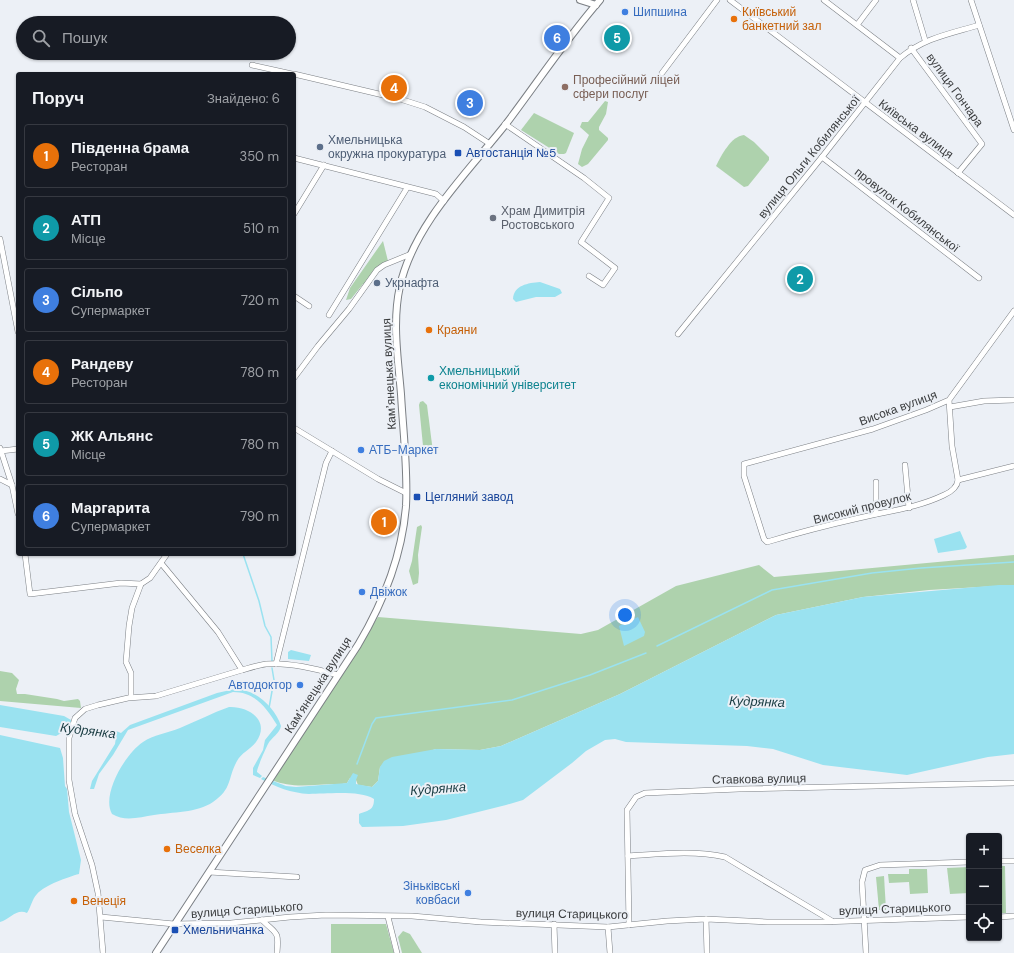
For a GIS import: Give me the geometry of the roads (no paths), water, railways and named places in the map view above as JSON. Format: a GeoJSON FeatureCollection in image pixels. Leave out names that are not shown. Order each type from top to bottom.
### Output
{"type":"FeatureCollection","features":[{"type":"Feature","properties":{"kind":"main road"},"geometry":{"type":"LineString","coordinates":[[580,0],[598,2]]}},
{"type":"Feature","properties":{"kind":"main road","name":"Камʼянецька вулиця"},"geometry":{"type":"LineString","coordinates":[[209,872],[376,616],[391,575],[404,524],[406,493],[397,357],[396,311],[402,279],[411,254],[444,201],[490,144],[598,2]]}},
{"type":"Feature","properties":{"kind":"main road"},"geometry":{"type":"LineString","coordinates":[[156,953],[209,872]]}},
{"type":"Feature","properties":{"kind":"street"},"geometry":{"type":"LineString","coordinates":[[662,72],[717,0]]}},
{"type":"Feature","properties":{"kind":"street","name":"Київська вулиця"},"geometry":{"type":"LineString","coordinates":[[730,0],[1014,215]]}},
{"type":"Feature","properties":{"kind":"street"},"geometry":{"type":"LineString","coordinates":[[824,0],[900,58]]}},
{"type":"Feature","properties":{"kind":"street"},"geometry":{"type":"LineString","coordinates":[[857,25],[876,0]]}},
{"type":"Feature","properties":{"kind":"street","name":"вулиця Гончара"},"geometry":{"type":"LineString","coordinates":[[914,0],[925,40]]}},
{"type":"Feature","properties":{"kind":"street"},"geometry":{"type":"LineString","coordinates":[[971,0],[1014,130]]}},
{"type":"Feature","properties":{"kind":"street","name":"вулиця Ольги Кобилянської"},"geometry":{"type":"LineString","coordinates":[[678,334],[866,103],[900,58],[911,48],[925,40],[979,25]]}},
{"type":"Feature","properties":{"kind":"street","name":"вулиця Гончара"},"geometry":{"type":"LineString","coordinates":[[911,48],[982,144],[958,173]]}},
{"type":"Feature","properties":{"kind":"street"},"geometry":{"type":"LineString","coordinates":[[252,65],[284,72]]}},
{"type":"Feature","properties":{"kind":"street"},"geometry":{"type":"LineString","coordinates":[[296,75],[387,96],[424,107],[464,127],[490,144]]}},
{"type":"Feature","properties":{"kind":"street"},"geometry":{"type":"LineString","coordinates":[[505,124],[607,195],[609,198],[581,242],[615,268],[603,286],[589,276]]}},
{"type":"Feature","properties":{"kind":"street","name":"провулок Кобилянської"},"geometry":{"type":"LineString","coordinates":[[822,157],[979,278]]}},
{"type":"Feature","properties":{"kind":"street"},"geometry":{"type":"LineString","coordinates":[[296,158],[407,188],[436,194],[444,201]]}},
{"type":"Feature","properties":{"kind":"street"},"geometry":{"type":"LineString","coordinates":[[296,211],[324,165]]}},
{"type":"Feature","properties":{"kind":"street"},"geometry":{"type":"LineString","coordinates":[[329,315],[407,188]]}},
{"type":"Feature","properties":{"kind":"street"},"geometry":{"type":"LineString","coordinates":[[0,239],[16,322]]}},
{"type":"Feature","properties":{"kind":"street"},"geometry":{"type":"LineString","coordinates":[[296,375],[349,309],[375,273],[384,265],[411,254]]}},
{"type":"Feature","properties":{"kind":"street"},"geometry":{"type":"LineString","coordinates":[[296,297],[308,306]]}},
{"type":"Feature","properties":{"kind":"street","name":"Висока вулиця"},"geometry":{"type":"LineString","coordinates":[[748,463],[873,429],[949,400],[1014,311]]}},
{"type":"Feature","properties":{"kind":"street"},"geometry":{"type":"LineString","coordinates":[[949,400],[952,446],[958,480],[1014,466]]}},
{"type":"Feature","properties":{"kind":"street"},"geometry":{"type":"LineString","coordinates":[[950,407],[984,401],[1014,400]]}},
{"type":"Feature","properties":{"kind":"street"},"geometry":{"type":"LineString","coordinates":[[296,429],[378,479],[406,493]]}},
{"type":"Feature","properties":{"kind":"street"},"geometry":{"type":"LineString","coordinates":[[16,449],[1,450],[8,470],[16,504]]}},
{"type":"Feature","properties":{"kind":"street"},"geometry":{"type":"LineString","coordinates":[[276,664],[326,463],[332,451]]}},
{"type":"Feature","properties":{"kind":"street","name":"Високий провулок"},"geometry":{"type":"LineString","coordinates":[[748,463],[744,464],[744,476],[764,539],[767,542],[876,514],[909,508],[945,495],[957,486],[958,480]]}},
{"type":"Feature","properties":{"kind":"street"},"geometry":{"type":"LineString","coordinates":[[905,464],[909,508]]}},
{"type":"Feature","properties":{"kind":"street"},"geometry":{"type":"LineString","coordinates":[[8,470],[0,479],[12,485]]}},
{"type":"Feature","properties":{"kind":"street"},"geometry":{"type":"LineString","coordinates":[[876,482],[876,514]]}},
{"type":"Feature","properties":{"kind":"street"},"geometry":{"type":"LineString","coordinates":[[25,556],[30,594],[121,583],[141,584],[150,578],[166,556]]}},
{"type":"Feature","properties":{"kind":"street"},"geometry":{"type":"LineString","coordinates":[[161,563],[218,632],[242,670]]}},
{"type":"Feature","properties":{"kind":"street"},"geometry":{"type":"LineString","coordinates":[[131,697],[131,673],[126,662],[130,616],[141,584]]}},
{"type":"Feature","properties":{"kind":"street"},"geometry":{"type":"LineString","coordinates":[[103,953],[98,893],[76,814],[69,780],[69,738],[72,734],[74,721],[81,711],[131,697],[156,696],[266,664],[315,669],[338,675]]}},
{"type":"Feature","properties":{"kind":"street","name":"Ставкова вулиця"},"geometry":{"type":"LineString","coordinates":[[629,925],[627,810],[636,797],[645,793],[739,788],[1014,783]]}},
{"type":"Feature","properties":{"kind":"street"},"geometry":{"type":"LineString","coordinates":[[628,856],[682,854],[713,854],[725,856],[833,921]]}},
{"type":"Feature","properties":{"kind":"street"},"geometry":{"type":"LineString","coordinates":[[1002,861],[1014,861]]}},
{"type":"Feature","properties":{"kind":"street"},"geometry":{"type":"LineString","coordinates":[[866,953],[862,882],[865,870],[880,865],[966,862]]}},
{"type":"Feature","properties":{"kind":"street"},"geometry":{"type":"LineString","coordinates":[[209,872],[297,877]]}},
{"type":"Feature","properties":{"kind":"street"},"geometry":{"type":"LineString","coordinates":[[821,922],[822,914]]}},
{"type":"Feature","properties":{"kind":"street","name":"вулиця Старицького"},"geometry":{"type":"LineString","coordinates":[[101,917],[174,924],[319,916],[412,916],[481,922],[608,927],[706,919],[767,922],[821,922],[966,917]]}},
{"type":"Feature","properties":{"kind":"street"},"geometry":{"type":"LineString","coordinates":[[388,916],[397,953]]}},
{"type":"Feature","properties":{"kind":"street"},"geometry":{"type":"LineString","coordinates":[[1002,916],[1014,916]]}},
{"type":"Feature","properties":{"kind":"street"},"geometry":{"type":"LineString","coordinates":[[706,919],[707,953]]}},
{"type":"Feature","properties":{"kind":"street"},"geometry":{"type":"LineString","coordinates":[[262,920],[276,931],[278,936],[277,953]]}},
{"type":"Feature","properties":{"kind":"street"},"geometry":{"type":"LineString","coordinates":[[554,924],[555,953]]}},
{"type":"Feature","properties":{"kind":"street"},"geometry":{"type":"LineString","coordinates":[[608,927],[610,953]]}},
{"type":"Feature","properties":{"kind":"water"},"geometry":{"type":"Polygon","coordinates":[[[540,282],[560,289],[562,293],[555,297],[536,297],[516,302],[513,299],[516,291],[522,286],[540,282]]]}},
{"type":"Feature","properties":{"kind":"water"},"geometry":{"type":"Polygon","coordinates":[[[960,531],[967,547],[965,549],[938,553],[934,539],[960,531]]]}},
{"type":"Feature","properties":{"kind":"water","name":"Кудрянка"},"geometry":{"type":"Polygon","coordinates":[[[1014,585],[1014,754],[988,757],[907,775],[823,765],[773,749],[747,746],[626,742],[615,739],[605,740],[586,751],[523,800],[446,820],[403,826],[362,827],[359,823],[359,814],[370,810],[374,803],[374,799],[368,796],[352,793],[302,793],[272,785],[261,779],[263,777],[286,786],[296,787],[347,783],[353,773],[358,775],[356,784],[372,787],[378,781],[380,767],[384,761],[392,757],[436,749],[480,750],[501,746],[620,694],[776,615],[863,597],[1014,585]]]}},
{"type":"Feature","properties":{"kind":"water"},"geometry":{"type":"Polygon","coordinates":[[[638,617],[645,632],[644,636],[624,646],[619,626],[638,617]]]}},
{"type":"Feature","properties":{"kind":"water"},"geometry":{"type":"Polygon","coordinates":[[[291,650],[311,655],[309,661],[288,659],[288,652],[291,650]]]}},
{"type":"Feature","properties":{"kind":"water","name":"Кудрянка"},"geometry":{"type":"Polygon","coordinates":[[[235,689],[250,692],[263,700],[274,712],[281,726],[279,731],[268,744],[260,762],[257,772],[262,776],[260,778],[253,775],[253,768],[263,750],[265,740],[277,725],[269,712],[254,698],[241,693],[233,692],[128,730],[113,755],[99,774],[94,789],[90,789],[92,781],[115,744],[116,737],[77,731],[78,728],[107,733],[116,731],[121,733],[130,725],[217,693],[235,689]]]}},
{"type":"Feature","properties":{"kind":"water"},"geometry":{"type":"Polygon","coordinates":[[[0,705],[64,716],[71,720],[72,724],[65,724],[72,726],[71,730],[69,729],[56,736],[0,727],[0,705]]]}},
{"type":"Feature","properties":{"kind":"water"},"geometry":{"type":"Polygon","coordinates":[[[229,707],[237,707],[250,712],[256,716],[261,728],[256,742],[237,761],[227,788],[219,797],[207,806],[184,812],[133,818],[122,818],[112,814],[109,806],[112,786],[122,765],[136,748],[151,738],[180,728],[229,707]]]}},
{"type":"Feature","properties":{"kind":"water"},"geometry":{"type":"Polygon","coordinates":[[[0,735],[60,748],[63,758],[69,812],[81,860],[79,874],[57,882],[37,894],[27,913],[17,913],[0,922],[0,735]]]}},
{"type":"Feature","properties":{"kind":"waterway"},"geometry":{"type":"LineString","coordinates":[[244,556],[259,601],[265,626],[271,637],[272,661]]}},
{"type":"Feature","properties":{"kind":"waterway"},"geometry":{"type":"LineString","coordinates":[[657,646],[772,590],[872,573],[921,568],[1014,562]]}},
{"type":"Feature","properties":{"kind":"waterway"},"geometry":{"type":"LineString","coordinates":[[357,764],[372,724],[376,718],[512,700],[590,675],[646,653]]}},
{"type":"Feature","properties":{"kind":"waterway"},"geometry":{"type":"LineString","coordinates":[[269,708],[274,680],[272,668]]}},
{"type":"Feature","properties":{"kind":"place","name":"Шипшина"},"geometry":{"type":"Point","coordinates":[625,12]}},
{"type":"Feature","properties":{"kind":"place","name":"Київський банкетний зал"},"geometry":{"type":"Point","coordinates":[734,19]}},
{"type":"Feature","properties":{"kind":"place","name":"Маргарита"},"geometry":{"type":"Point","coordinates":[557,38]}},
{"type":"Feature","properties":{"kind":"place","name":"ЖК Альянс"},"geometry":{"type":"Point","coordinates":[617,38]}},
{"type":"Feature","properties":{"kind":"place","name":"Професійний ліцей сфери послуг"},"geometry":{"type":"Point","coordinates":[565,87]}},
{"type":"Feature","properties":{"kind":"place","name":"Рандеву"},"geometry":{"type":"Point","coordinates":[394,88]}},
{"type":"Feature","properties":{"kind":"place","name":"Сільпо"},"geometry":{"type":"Point","coordinates":[470,103]}},
{"type":"Feature","properties":{"kind":"place","name":"Хмельницька окружна прокуратура"},"geometry":{"type":"Point","coordinates":[320,147]}},
{"type":"Feature","properties":{"kind":"place","name":"Автостанція №5"},"geometry":{"type":"Point","coordinates":[458,153]}},
{"type":"Feature","properties":{"kind":"place","name":"Храм Димитрія Ростовського"},"geometry":{"type":"Point","coordinates":[493,218]}},
{"type":"Feature","properties":{"kind":"place","name":"АТП"},"geometry":{"type":"Point","coordinates":[800,279]}},
{"type":"Feature","properties":{"kind":"place","name":"Укрнафта"},"geometry":{"type":"Point","coordinates":[377,283]}},
{"type":"Feature","properties":{"kind":"place","name":"Краяни"},"geometry":{"type":"Point","coordinates":[429,330]}},
{"type":"Feature","properties":{"kind":"place","name":"Хмельницький економічний університет"},"geometry":{"type":"Point","coordinates":[431,378]}},
{"type":"Feature","properties":{"kind":"place","name":"АТБ-Маркет"},"geometry":{"type":"Point","coordinates":[361,450]}},
{"type":"Feature","properties":{"kind":"place","name":"Цегляний завод"},"geometry":{"type":"Point","coordinates":[417,497]}},
{"type":"Feature","properties":{"kind":"place","name":"Південна брама"},"geometry":{"type":"Point","coordinates":[384,522]}},
{"type":"Feature","properties":{"kind":"place","name":"Двіжок"},"geometry":{"type":"Point","coordinates":[362,592]}},
{"type":"Feature","properties":{"kind":"place","name":"Автодоктор"},"geometry":{"type":"Point","coordinates":[300,685]}},
{"type":"Feature","properties":{"kind":"place","name":"Веселка"},"geometry":{"type":"Point","coordinates":[167,849]}},
{"type":"Feature","properties":{"kind":"place","name":"Зіньківські ковбаси"},"geometry":{"type":"Point","coordinates":[468,893]}},
{"type":"Feature","properties":{"kind":"place","name":"Венеція"},"geometry":{"type":"Point","coordinates":[74,901]}},
{"type":"Feature","properties":{"kind":"place","name":"Хмельничанка"},"geometry":{"type":"Point","coordinates":[175,930]}}]}
